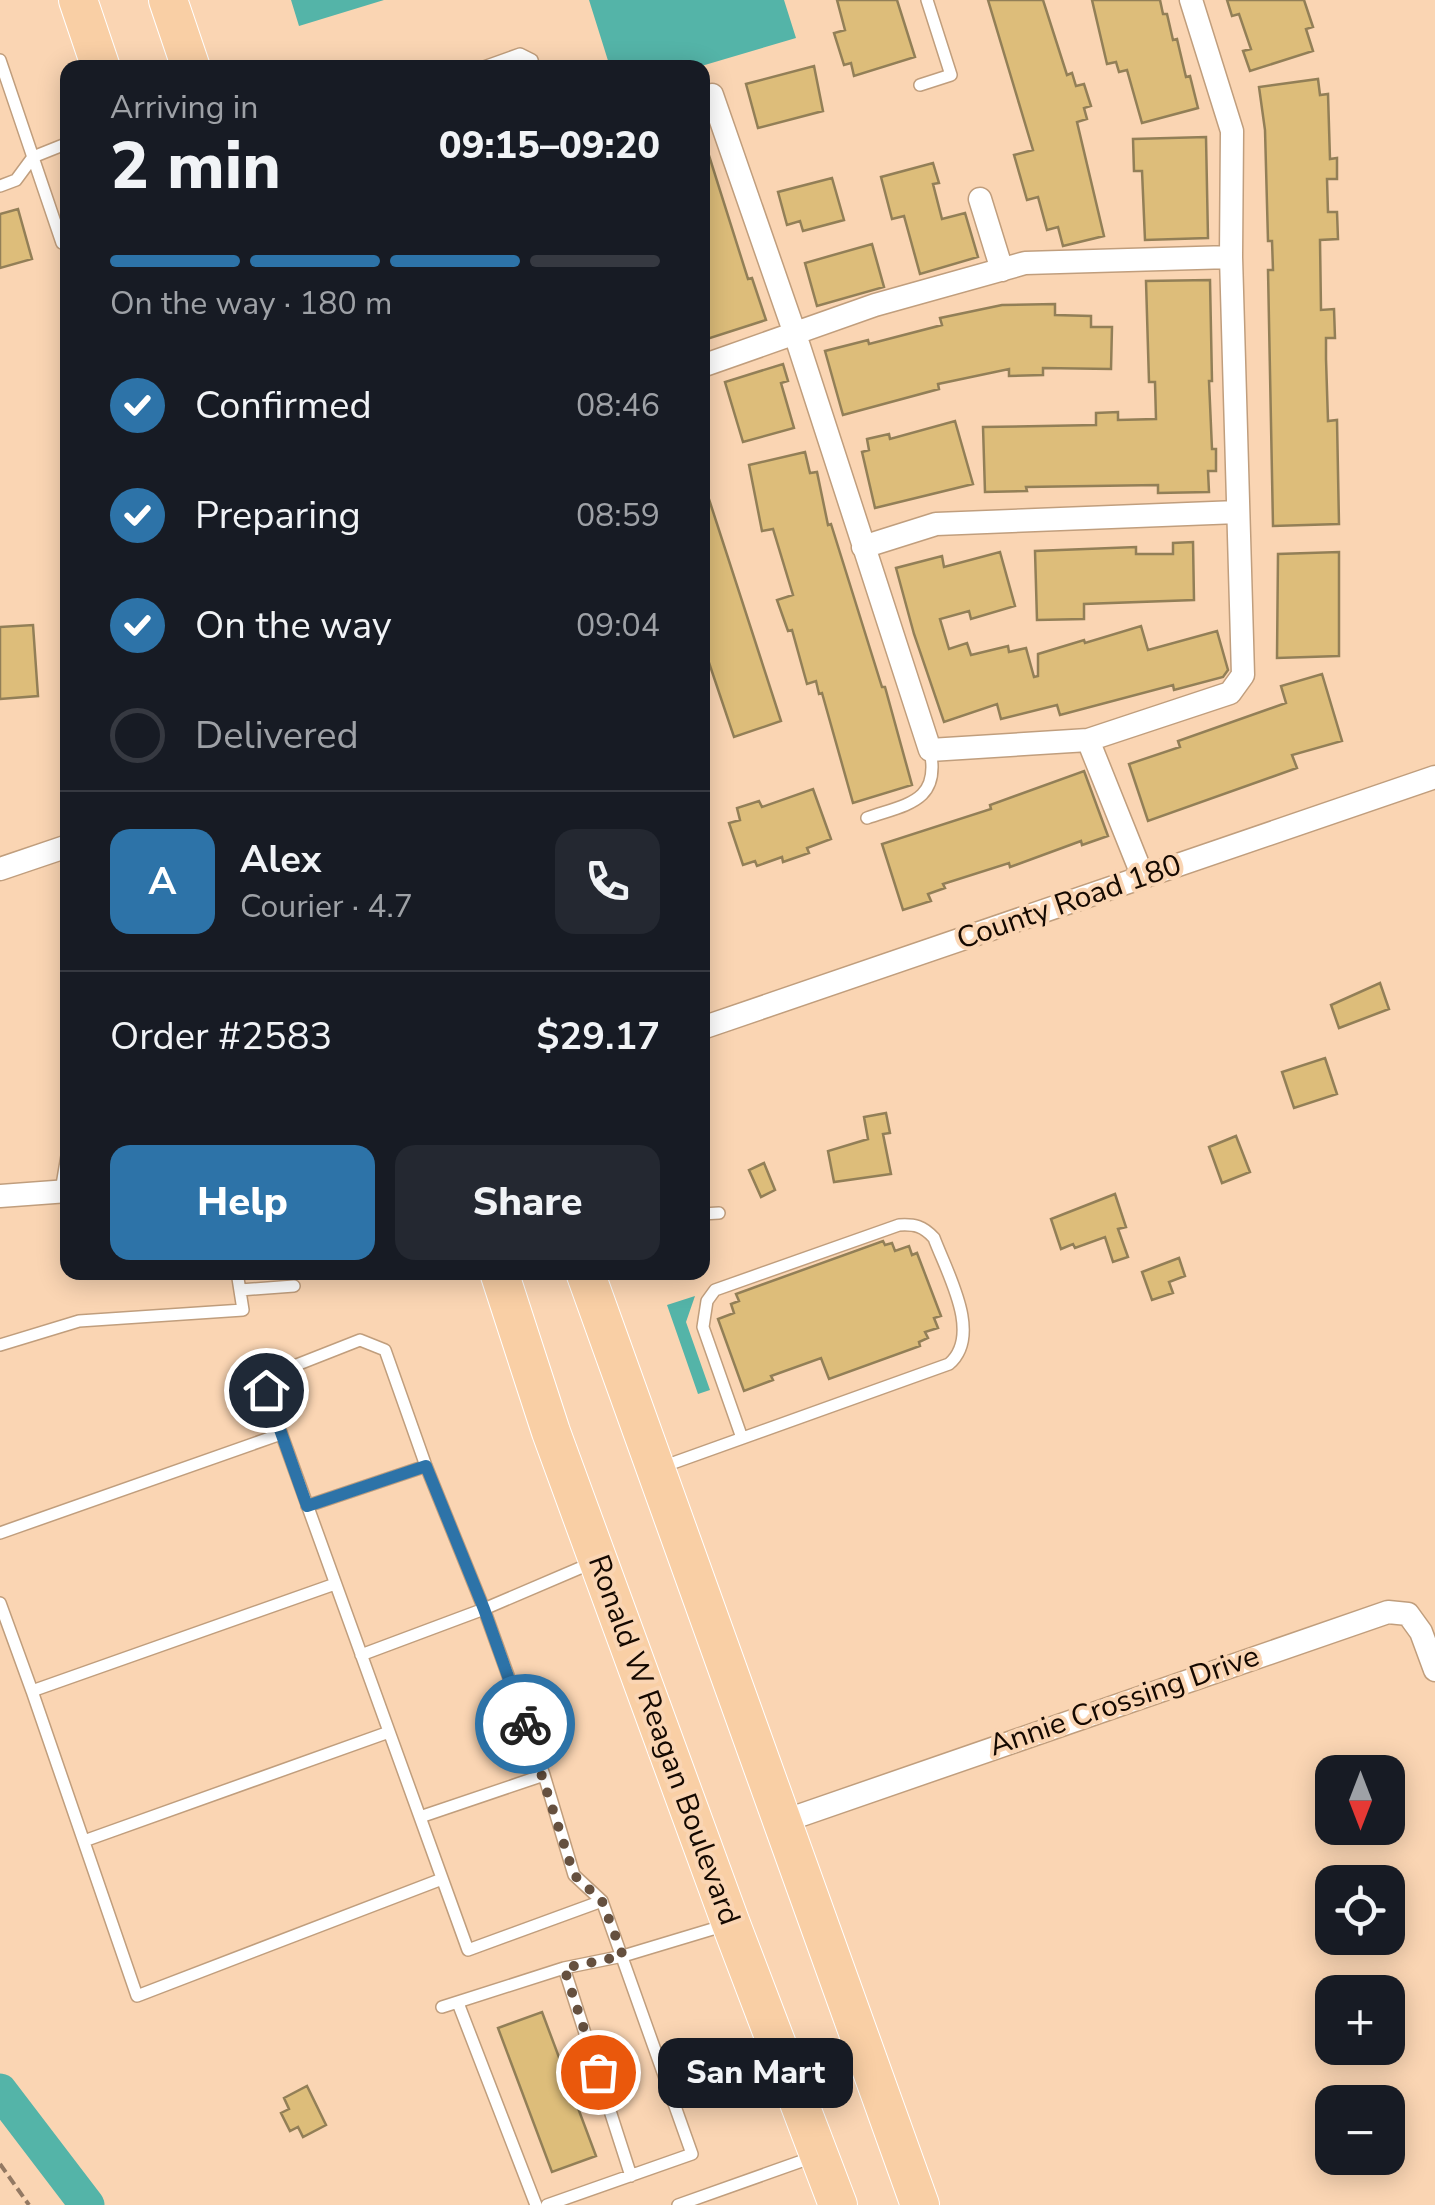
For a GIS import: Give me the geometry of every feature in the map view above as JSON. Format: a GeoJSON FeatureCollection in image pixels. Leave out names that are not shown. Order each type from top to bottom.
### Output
{"type":"FeatureCollection","features":[{"type":"Feature","properties":{"kind":"main road"},"geometry":{"type":"LineString","coordinates":[[78,0],[98,60]]}},
{"type":"Feature","properties":{"kind":"main road"},"geometry":{"type":"LineString","coordinates":[[168,0],[189,60]]}},
{"type":"Feature","properties":{"kind":"main road","name":"Ronald W Reagan Boulevard"},"geometry":{"type":"LineString","coordinates":[[501,1280],[730,1924],[838,2205]]}},
{"type":"Feature","properties":{"kind":"main road"},"geometry":{"type":"LineString","coordinates":[[588,1280],[920,2205]]}},
{"type":"Feature","properties":{"kind":"street"},"geometry":{"type":"LineString","coordinates":[[710,102],[795,334],[930,750],[1088,740],[1230,693],[1243,676],[1231,256],[1232,132],[1192,0]]}},
{"type":"Feature","properties":{"kind":"street"},"geometry":{"type":"LineString","coordinates":[[980,199],[1002,270]]}},
{"type":"Feature","properties":{"kind":"street"},"geometry":{"type":"LineString","coordinates":[[710,363],[875,306],[1025,263],[1231,256]]}},
{"type":"Feature","properties":{"kind":"street"},"geometry":{"type":"LineString","coordinates":[[863,547],[936,524],[1238,512]]}},
{"type":"Feature","properties":{"kind":"street"},"geometry":{"type":"LineString","coordinates":[[1088,740],[1142,877]]}},
{"type":"Feature","properties":{"kind":"street","name":"County Road 180"},"geometry":{"type":"LineString","coordinates":[[710,1025],[1435,777]]}},
{"type":"Feature","properties":{"kind":"street"},"geometry":{"type":"LineString","coordinates":[[0,869],[60,849]]}},
{"type":"Feature","properties":{"kind":"street"},"geometry":{"type":"LineString","coordinates":[[0,1196],[60,1191]]}},
{"type":"Feature","properties":{"kind":"street","name":"Annie Crossing Drive"},"geometry":{"type":"LineString","coordinates":[[784,1820],[1361,1618],[1388,1612],[1408,1614],[1421,1632],[1435,1670]]}},
{"type":"Feature","properties":{"kind":"lane"},"geometry":{"type":"LineString","coordinates":[[920,85],[951,75],[927,0]]}},
{"type":"Feature","properties":{"kind":"lane"},"geometry":{"type":"LineString","coordinates":[[504,60],[520,54],[532,60]]}},
{"type":"Feature","properties":{"kind":"lane"},"geometry":{"type":"LineString","coordinates":[[0,60],[60,236]]}},
{"type":"Feature","properties":{"kind":"lane"},"geometry":{"type":"LineString","coordinates":[[0,186],[16,180],[33,158],[60,146]]}},
{"type":"Feature","properties":{"kind":"lane"},"geometry":{"type":"LineString","coordinates":[[867,818],[914,802],[930,788],[935,772],[930,750]]}},
{"type":"Feature","properties":{"kind":"lane"},"geometry":{"type":"LineString","coordinates":[[710,1214],[719,1213]]}},
{"type":"Feature","properties":{"kind":"lane"},"geometry":{"type":"LineString","coordinates":[[655,1470],[948,1364],[958,1355],[966,1327],[934,1238],[926,1229],[914,1224],[899,1225],[716,1290],[707,1301],[703,1327],[742,1438]]}},
{"type":"Feature","properties":{"kind":"lane"},"geometry":{"type":"LineString","coordinates":[[0,1345],[78,1321],[243,1310],[238,1280]]}},
{"type":"Feature","properties":{"kind":"lane"},"geometry":{"type":"LineString","coordinates":[[240,1290],[294,1286]]}},
{"type":"Feature","properties":{"kind":"lane"},"geometry":{"type":"LineString","coordinates":[[547,2205],[692,2154],[602,1901],[574,1875],[544,1775],[385,1350],[360,1340],[271,1375],[266,1390],[468,1950],[602,1901]]}},
{"type":"Feature","properties":{"kind":"lane"},"geometry":{"type":"LineString","coordinates":[[0,1533],[282,1434]]}},
{"type":"Feature","properties":{"kind":"lane"},"geometry":{"type":"LineString","coordinates":[[307,1506],[426,1466]]}},
{"type":"Feature","properties":{"kind":"lane"},"geometry":{"type":"LineString","coordinates":[[361,1656],[598,1560]]}},
{"type":"Feature","properties":{"kind":"lane"},"geometry":{"type":"LineString","coordinates":[[32,1691],[335,1584]]}},
{"type":"Feature","properties":{"kind":"lane"},"geometry":{"type":"LineString","coordinates":[[0,1603],[137,1996],[442,1879]]}},
{"type":"Feature","properties":{"kind":"lane"},"geometry":{"type":"LineString","coordinates":[[0,1648],[15,1643]]}},
{"type":"Feature","properties":{"kind":"lane"},"geometry":{"type":"LineString","coordinates":[[84,1840],[389,1732]]}},
{"type":"Feature","properties":{"kind":"lane"},"geometry":{"type":"LineString","coordinates":[[420,1817],[544,1775]]}},
{"type":"Feature","properties":{"kind":"lane"},"geometry":{"type":"LineString","coordinates":[[442,2007],[564,1968],[623,1956],[730,1924]]}},
{"type":"Feature","properties":{"kind":"lane"},"geometry":{"type":"LineString","coordinates":[[564,1968],[631,2176]]}},
{"type":"Feature","properties":{"kind":"lane"},"geometry":{"type":"LineString","coordinates":[[458,2002],[536,2205]]}},
{"type":"Feature","properties":{"kind":"lane"},"geometry":{"type":"LineString","coordinates":[[678,2205],[820,2155]]}},
{"type":"Feature","properties":{"kind":"path"},"geometry":{"type":"LineString","coordinates":[[0,2164],[29,2205]]}},
{"type":"Feature","properties":{"kind":"water"},"geometry":{"type":"Polygon","coordinates":[[[291,0],[384,0],[299,26],[291,0]]]}},
{"type":"Feature","properties":{"kind":"water"},"geometry":{"type":"Polygon","coordinates":[[[589,0],[784,0],[796,38],[710,63],[710,60],[608,60],[589,0]]]}},
{"type":"Feature","properties":{"kind":"water"},"geometry":{"type":"Polygon","coordinates":[[[695,1296],[686,1322],[710,1390],[698,1394],[667,1305],[695,1296]]]}},
{"type":"Feature","properties":{"kind":"building"},"geometry":{"type":"Polygon","coordinates":[[[837,0],[897,0],[915,57],[854,76],[851,63],[844,65],[834,33],[845,30],[837,0]]]}},
{"type":"Feature","properties":{"kind":"building"},"geometry":{"type":"Polygon","coordinates":[[[988,0],[1043,0],[1067,75],[1072,73],[1076,86],[1084,84],[1091,106],[1084,108],[1087,119],[1077,122],[1104,236],[1063,246],[1058,227],[1047,230],[1038,197],[1027,200],[1014,155],[1033,150],[988,0]]]}},
{"type":"Feature","properties":{"kind":"building"},"geometry":{"type":"Polygon","coordinates":[[[1092,0],[1160,0],[1173,40],[1177,39],[1198,108],[1142,123],[1127,70],[1119,72],[1116,62],[1107,64],[1092,0]]]}},
{"type":"Feature","properties":{"kind":"building"},"geometry":{"type":"Polygon","coordinates":[[[1227,0],[1304,0],[1313,27],[1306,29],[1313,51],[1250,71],[1243,51],[1251,49],[1239,14],[1232,16],[1227,0]]]}},
{"type":"Feature","properties":{"kind":"building"},"geometry":{"type":"Polygon","coordinates":[[[814,66],[823,111],[758,128],[746,84],[814,66]]]}},
{"type":"Feature","properties":{"kind":"building"},"geometry":{"type":"Polygon","coordinates":[[[1318,79],[1320,95],[1328,94],[1330,159],[1337,158],[1337,179],[1327,179],[1328,212],[1337,212],[1338,239],[1320,240],[1321,310],[1334,309],[1335,338],[1326,338],[1326,359],[1328,421],[1337,420],[1339,524],[1273,526],[1268,270],[1273,270],[1259,87],[1318,79]]]}},
{"type":"Feature","properties":{"kind":"building"},"geometry":{"type":"Polygon","coordinates":[[[1206,137],[1208,238],[1145,240],[1142,171],[1134,171],[1133,139],[1206,137]]]}},
{"type":"Feature","properties":{"kind":"building"},"geometry":{"type":"Polygon","coordinates":[[[710,159],[748,279],[752,278],[766,320],[710,338],[710,159]]]}},
{"type":"Feature","properties":{"kind":"building"},"geometry":{"type":"Polygon","coordinates":[[[933,163],[939,183],[933,184],[942,219],[965,213],[978,257],[920,274],[904,216],[892,219],[881,177],[933,163]]]}},
{"type":"Feature","properties":{"kind":"building"},"geometry":{"type":"Polygon","coordinates":[[[832,178],[844,220],[803,231],[800,221],[787,225],[778,192],[832,178]]]}},
{"type":"Feature","properties":{"kind":"building"},"geometry":{"type":"Polygon","coordinates":[[[18,209],[32,259],[0,268],[0,214],[18,209]]]}},
{"type":"Feature","properties":{"kind":"building"},"geometry":{"type":"Polygon","coordinates":[[[872,244],[884,287],[817,306],[805,263],[872,244]]]}},
{"type":"Feature","properties":{"kind":"building"},"geometry":{"type":"Polygon","coordinates":[[[1210,280],[1209,381],[1216,471],[1208,471],[1209,492],[1158,493],[1158,485],[1026,487],[1027,491],[985,492],[983,427],[1096,425],[1096,413],[1118,412],[1118,420],[1156,419],[1155,382],[1149,382],[1146,281],[1210,280]]]}},
{"type":"Feature","properties":{"kind":"building"},"geometry":{"type":"Polygon","coordinates":[[[1055,304],[1055,315],[1091,316],[1091,327],[1112,327],[1111,369],[1043,368],[1043,375],[1009,376],[1009,369],[938,384],[939,389],[843,415],[825,351],[868,340],[869,344],[942,325],[940,318],[1002,305],[1055,304]]]}},
{"type":"Feature","properties":{"kind":"building"},"geometry":{"type":"Polygon","coordinates":[[[783,364],[788,381],[781,383],[794,428],[743,442],[725,382],[783,364]]]}},
{"type":"Feature","properties":{"kind":"building"},"geometry":{"type":"Polygon","coordinates":[[[955,421],[973,484],[875,508],[862,452],[869,450],[867,439],[889,434],[890,439],[955,421]]]}},
{"type":"Feature","properties":{"kind":"building"},"geometry":{"type":"Polygon","coordinates":[[[805,452],[810,473],[817,472],[828,525],[831,524],[885,687],[912,785],[853,803],[822,693],[819,694],[816,681],[807,684],[792,630],[788,631],[777,600],[793,595],[773,529],[762,531],[749,465],[805,452]]]}},
{"type":"Feature","properties":{"kind":"building"},"geometry":{"type":"Polygon","coordinates":[[[710,502],[781,721],[734,737],[710,666],[710,502]]]}},
{"type":"Feature","properties":{"kind":"building"},"geometry":{"type":"Polygon","coordinates":[[[1193,542],[1194,600],[1084,604],[1084,619],[1037,620],[1035,551],[1136,547],[1136,554],[1173,554],[1173,543],[1193,542]]]}},
{"type":"Feature","properties":{"kind":"building"},"geometry":{"type":"Polygon","coordinates":[[[1000,552],[1015,606],[971,619],[969,611],[940,619],[949,649],[967,643],[971,655],[1008,646],[1009,652],[1026,648],[1034,677],[1038,676],[1038,654],[1084,640],[1085,643],[1141,626],[1148,650],[1217,631],[1228,670],[1223,677],[1174,690],[1173,685],[1060,715],[1057,705],[1001,719],[997,704],[944,722],[896,568],[942,556],[944,567],[1000,552]]]}},
{"type":"Feature","properties":{"kind":"building"},"geometry":{"type":"Polygon","coordinates":[[[1339,552],[1339,656],[1277,658],[1278,554],[1339,552]]]}},
{"type":"Feature","properties":{"kind":"building"},"geometry":{"type":"Polygon","coordinates":[[[33,625],[38,696],[0,699],[0,627],[33,625]]]}},
{"type":"Feature","properties":{"kind":"building"},"geometry":{"type":"Polygon","coordinates":[[[1322,674],[1342,741],[1292,755],[1297,768],[1148,821],[1129,764],[1180,747],[1178,741],[1286,703],[1281,686],[1322,674]]]}},
{"type":"Feature","properties":{"kind":"building"},"geometry":{"type":"Polygon","coordinates":[[[1084,771],[1108,836],[943,884],[945,888],[928,894],[931,901],[903,910],[882,844],[991,809],[990,805],[1084,771]]]}},
{"type":"Feature","properties":{"kind":"building"},"geometry":{"type":"Polygon","coordinates":[[[813,789],[831,839],[807,848],[809,853],[783,862],[782,857],[757,866],[755,861],[743,865],[729,823],[740,820],[737,808],[759,801],[762,807],[813,789]]]}},
{"type":"Feature","properties":{"kind":"building"},"geometry":{"type":"Polygon","coordinates":[[[1380,983],[1389,1009],[1339,1028],[1331,1005],[1380,983]]]}},
{"type":"Feature","properties":{"kind":"building"},"geometry":{"type":"Polygon","coordinates":[[[1325,1058],[1337,1094],[1294,1108],[1282,1072],[1325,1058]]]}},
{"type":"Feature","properties":{"kind":"building"},"geometry":{"type":"Polygon","coordinates":[[[886,1113],[890,1133],[883,1134],[891,1174],[834,1182],[828,1151],[868,1139],[864,1117],[886,1113]]]}},
{"type":"Feature","properties":{"kind":"building"},"geometry":{"type":"Polygon","coordinates":[[[1236,1136],[1250,1172],[1222,1183],[1209,1147],[1236,1136]]]}},
{"type":"Feature","properties":{"kind":"building"},"geometry":{"type":"Polygon","coordinates":[[[764,1163],[775,1190],[761,1197],[749,1170],[764,1163]]]}},
{"type":"Feature","properties":{"kind":"building"},"geometry":{"type":"Polygon","coordinates":[[[1115,1194],[1126,1227],[1118,1229],[1128,1257],[1113,1262],[1105,1237],[1061,1249],[1051,1219],[1115,1194]]]}},
{"type":"Feature","properties":{"kind":"building"},"geometry":{"type":"Polygon","coordinates":[[[883,1241],[885,1245],[892,1243],[895,1251],[909,1246],[912,1255],[917,1253],[941,1316],[934,1318],[938,1328],[925,1332],[928,1338],[919,1342],[920,1346],[829,1379],[821,1358],[771,1376],[773,1380],[744,1391],[718,1319],[734,1313],[731,1304],[739,1301],[736,1294],[883,1241]]]}},
{"type":"Feature","properties":{"kind":"building"},"geometry":{"type":"Polygon","coordinates":[[[1179,1258],[1185,1276],[1169,1282],[1173,1293],[1152,1300],[1142,1272],[1179,1258]]]}},
{"type":"Feature","properties":{"kind":"building"},"geometry":{"type":"Polygon","coordinates":[[[542,2012],[596,2156],[552,2172],[498,2028],[542,2012]]]}},
{"type":"Feature","properties":{"kind":"building"},"geometry":{"type":"Polygon","coordinates":[[[307,2086],[326,2125],[303,2137],[298,2127],[290,2131],[281,2113],[289,2109],[284,2098],[307,2086]]]}},
{"type":"Feature","properties":{"kind":"waterway"},"geometry":{"type":"LineString","coordinates":[[0,2091],[87,2205]]}},
{"type":"Feature","properties":{"kind":"way so far"},"geometry":{"type":"LineString","coordinates":[[525,1724],[574,1875],[602,1901],[623,1956],[564,1968],[598,2072]]}},
{"type":"Feature","properties":{"kind":"place","name":"San Mart"},"geometry":{"type":"Point","coordinates":[598,2072]}},
{"type":"Feature","properties":{"kind":"route"},"geometry":{"type":"LineString","coordinates":[[266,1390],[307,1506],[426,1466],[525,1724]]}}]}
